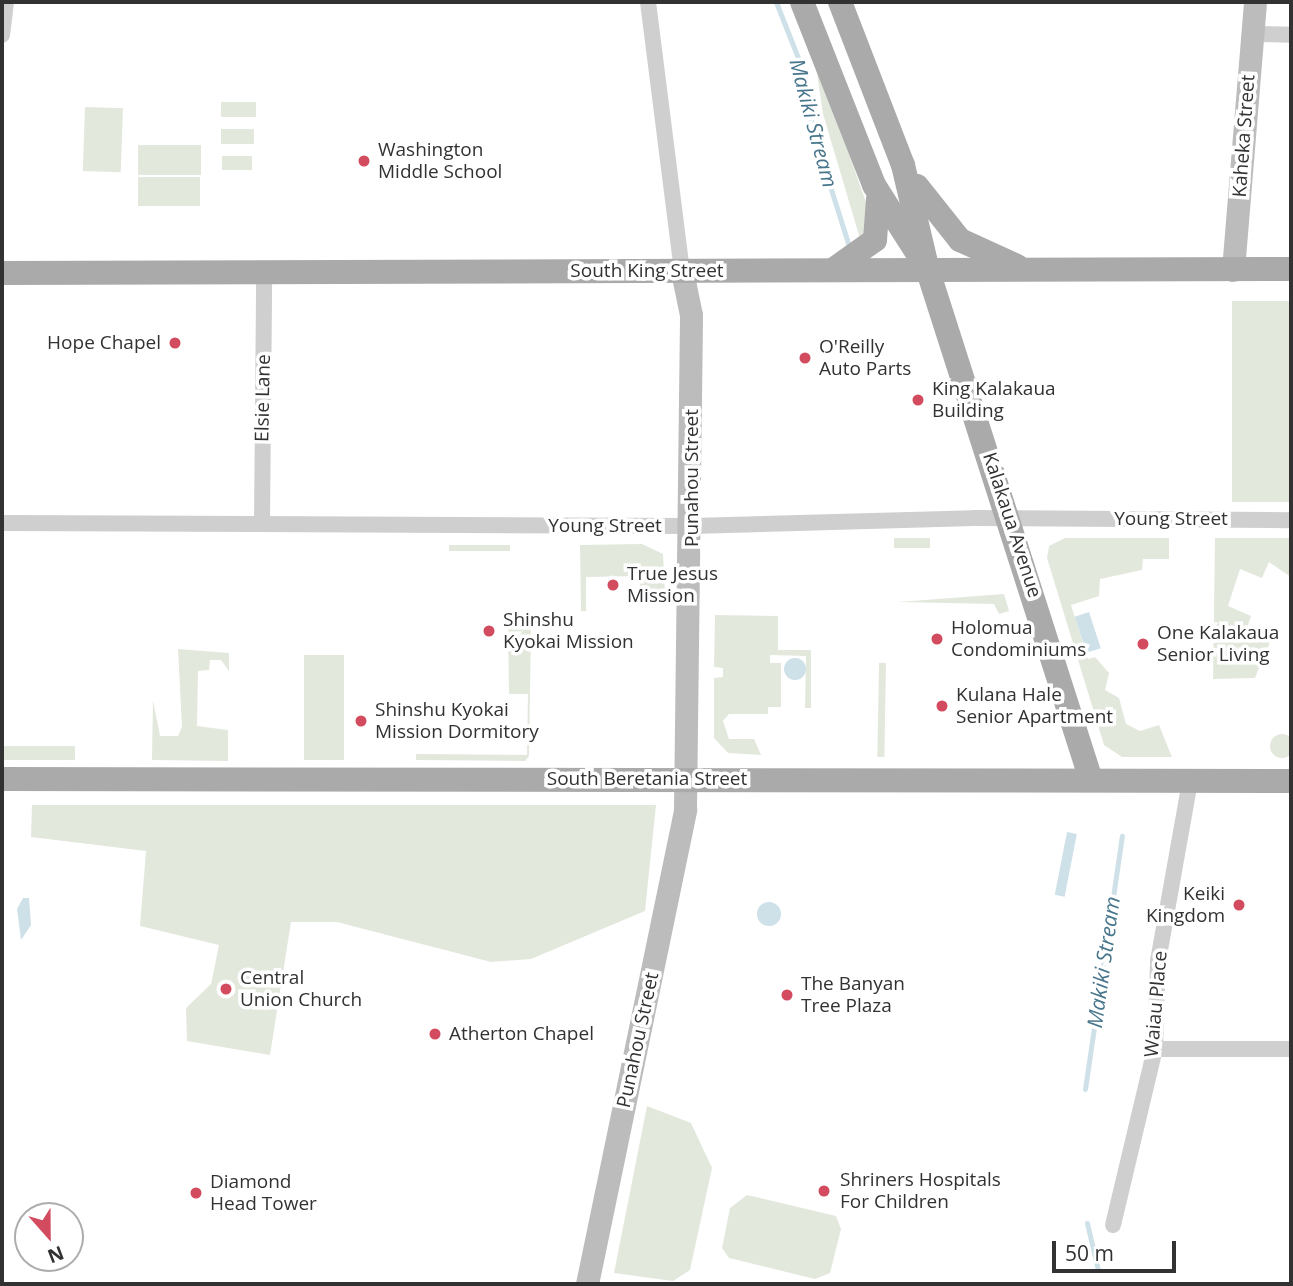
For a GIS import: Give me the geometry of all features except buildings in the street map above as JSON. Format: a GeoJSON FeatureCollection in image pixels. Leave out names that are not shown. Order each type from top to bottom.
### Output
{"type":"FeatureCollection","features":[{"type":"Feature","properties":{"kind":"main road","name":"Kalakaua Avenue"},"geometry":{"type":"LineString","coordinates":[[802,2],[874,185],[928,271]]}},
{"type":"Feature","properties":{"kind":"main road","name":"Kalakaua Avenue"},"geometry":{"type":"LineString","coordinates":[[840,2],[903,165],[928,271],[1010,518],[1091,780]]}},
{"type":"Feature","properties":{"kind":"main road","name":"Kaheka Street"},"geometry":{"type":"LineString","coordinates":[[1233,270],[1255,2]]}},
{"type":"Feature","properties":{"kind":"main road"},"geometry":{"type":"LineString","coordinates":[[903,165],[960,240],[1028,271]]}},
{"type":"Feature","properties":{"kind":"main road"},"geometry":{"type":"LineString","coordinates":[[831,271],[878,235],[874,185]]}},
{"type":"Feature","properties":{"kind":"main road","name":"South King Street"},"geometry":{"type":"LineString","coordinates":[[2,274],[1291,269]]}},
{"type":"Feature","properties":{"kind":"main road","name":"Punahou Street"},"geometry":{"type":"LineString","coordinates":[[587,1284],[687,779],[692,526],[691,314],[682,271]]}},
{"type":"Feature","properties":{"kind":"main road","name":"South Beretania Street"},"geometry":{"type":"LineString","coordinates":[[2,779],[1291,781]]}},
{"type":"Feature","properties":{"kind":"street"},"geometry":{"type":"LineString","coordinates":[[2,34],[6,2]]}},
{"type":"Feature","properties":{"kind":"street","name":"Punahou Street"},"geometry":{"type":"LineString","coordinates":[[648,2],[682,271]]}},
{"type":"Feature","properties":{"kind":"street"},"geometry":{"type":"LineString","coordinates":[[1252,34],[1291,35]]}},
{"type":"Feature","properties":{"kind":"street","name":"Elsie Lane"},"geometry":{"type":"LineString","coordinates":[[262,524],[264,273]]}},
{"type":"Feature","properties":{"kind":"street","name":"Young Street"},"geometry":{"type":"LineString","coordinates":[[2,523],[692,526],[1010,518],[1291,520]]}},
{"type":"Feature","properties":{"kind":"street","name":"Waiau Place"},"geometry":{"type":"LineString","coordinates":[[1113,1225],[1155,1049],[1157,975],[1190,781]]}},
{"type":"Feature","properties":{"kind":"street"},"geometry":{"type":"LineString","coordinates":[[1155,1049],[1291,1049]]}},
{"type":"Feature","properties":{"kind":"shaded area"},"geometry":{"type":"Polygon","coordinates":[[[814,53],[870,214],[861,242],[823,114],[814,53]]]}},
{"type":"Feature","properties":{"kind":"shaded area"},"geometry":{"type":"Polygon","coordinates":[[[221,102],[256,102],[256,117],[221,117],[221,102]]]}},
{"type":"Feature","properties":{"kind":"shaded area"},"geometry":{"type":"Polygon","coordinates":[[[85,107],[123,108],[121,172],[83,171],[85,107]]]}},
{"type":"Feature","properties":{"kind":"shaded area"},"geometry":{"type":"Polygon","coordinates":[[[221,129],[254,129],[254,144],[221,144],[221,129]]]}},
{"type":"Feature","properties":{"kind":"shaded area"},"geometry":{"type":"Polygon","coordinates":[[[138,145],[201,145],[201,175],[138,175],[138,145]]]}},
{"type":"Feature","properties":{"kind":"shaded area"},"geometry":{"type":"Polygon","coordinates":[[[222,156],[252,156],[252,170],[222,170],[222,156]]]}},
{"type":"Feature","properties":{"kind":"shaded area"},"geometry":{"type":"Polygon","coordinates":[[[138,177],[200,177],[200,206],[138,206],[138,177]]]}},
{"type":"Feature","properties":{"kind":"shaded area"},"geometry":{"type":"Polygon","coordinates":[[[1232,301],[1291,301],[1291,502],[1232,502],[1232,301]]]}},
{"type":"Feature","properties":{"kind":"shaded area"},"geometry":{"type":"Polygon","coordinates":[[[894,538],[930,538],[930,548],[894,548],[894,538]]]}},
{"type":"Feature","properties":{"kind":"shaded area"},"geometry":{"type":"Polygon","coordinates":[[[1065,538],[1169,538],[1169,559],[1143,559],[1142,570],[1100,579],[1099,596],[1071,605],[1088,659],[1095,657],[1109,673],[1105,690],[1119,698],[1126,724],[1140,731],[1159,725],[1172,757],[1122,757],[1104,745],[1047,558],[1049,546],[1065,538]]]}},
{"type":"Feature","properties":{"kind":"shaded area"},"geometry":{"type":"Polygon","coordinates":[[[1215,538],[1291,538],[1291,577],[1269,562],[1262,578],[1240,569],[1228,606],[1251,616],[1246,631],[1271,640],[1255,678],[1213,679],[1215,538]]]}},
{"type":"Feature","properties":{"kind":"shaded area"},"geometry":{"type":"Polygon","coordinates":[[[642,544],[663,554],[665,594],[640,594],[640,576],[586,577],[586,611],[581,611],[580,545],[642,544]]]}},
{"type":"Feature","properties":{"kind":"shaded area"},"geometry":{"type":"Polygon","coordinates":[[[449,545],[510,545],[510,551],[449,551],[449,545]]]}},
{"type":"Feature","properties":{"kind":"shaded area"},"geometry":{"type":"Polygon","coordinates":[[[1004,594],[1009,611],[999,614],[994,604],[898,602],[1004,594]]]}},
{"type":"Feature","properties":{"kind":"shaded area"},"geometry":{"type":"Polygon","coordinates":[[[1089,612],[1101,648],[1086,653],[1075,617],[1089,612]]]}},
{"type":"Feature","properties":{"kind":"shaded area"},"geometry":{"type":"Polygon","coordinates":[[[715,615],[778,616],[778,650],[811,650],[811,708],[805,708],[806,656],[770,655],[770,663],[781,663],[781,707],[768,707],[768,714],[729,714],[723,721],[729,739],[754,739],[761,755],[728,753],[714,738],[714,678],[723,677],[723,668],[714,667],[715,615]]]}},
{"type":"Feature","properties":{"kind":"shaded area"},"geometry":{"type":"Polygon","coordinates":[[[508,625],[531,626],[529,756],[525,761],[416,760],[416,754],[527,755],[528,694],[509,694],[508,625]]]}},
{"type":"Feature","properties":{"kind":"shaded area"},"geometry":{"type":"Polygon","coordinates":[[[178,649],[229,653],[229,671],[221,660],[210,660],[209,670],[198,671],[197,726],[228,730],[228,761],[152,760],[153,700],[160,736],[178,736],[182,727],[178,649]]]}},
{"type":"Feature","properties":{"kind":"shaded area"},"geometry":{"type":"Polygon","coordinates":[[[304,655],[344,655],[344,760],[304,760],[304,655]]]}},
{"type":"Feature","properties":{"kind":"shaded area"},"geometry":{"type":"Polygon","coordinates":[[[795,658],[803,661],[806,669],[803,677],[795,680],[787,677],[784,669],[787,661],[795,658]]]}},
{"type":"Feature","properties":{"kind":"shaded area"},"geometry":{"type":"Polygon","coordinates":[[[879,663],[886,663],[884,757],[877,757],[879,663]]]}},
{"type":"Feature","properties":{"kind":"shaded area"},"geometry":{"type":"Polygon","coordinates":[[[1282,734],[1291,737],[1294,746],[1291,755],[1282,758],[1273,755],[1270,746],[1273,737],[1282,734]]]}},
{"type":"Feature","properties":{"kind":"shaded area"},"geometry":{"type":"Polygon","coordinates":[[[2,746],[75,746],[75,760],[2,760],[2,746]]]}},
{"type":"Feature","properties":{"kind":"shaded area"},"geometry":{"type":"Polygon","coordinates":[[[32,805],[656,805],[645,911],[531,959],[491,962],[337,922],[291,922],[270,1055],[187,1041],[186,1008],[211,984],[219,945],[140,926],[146,851],[31,837],[32,805]]]}},
{"type":"Feature","properties":{"kind":"shaded area"},"geometry":{"type":"Polygon","coordinates":[[[1067,832],[1077,834],[1065,897],[1055,895],[1067,832]]]}},
{"type":"Feature","properties":{"kind":"shaded area"},"geometry":{"type":"Polygon","coordinates":[[[23,898],[29,898],[31,925],[21,940],[17,909],[23,898]]]}},
{"type":"Feature","properties":{"kind":"shaded area"},"geometry":{"type":"Polygon","coordinates":[[[769,902],[778,905],[781,914],[778,923],[769,926],[760,923],[757,914],[760,905],[769,902]]]}},
{"type":"Feature","properties":{"kind":"shaded area"},"geometry":{"type":"Polygon","coordinates":[[[647,1106],[691,1123],[712,1168],[690,1270],[673,1281],[614,1273],[647,1106]]]}},
{"type":"Feature","properties":{"kind":"shaded area"},"geometry":{"type":"Polygon","coordinates":[[[747,1195],[836,1216],[841,1229],[830,1273],[815,1279],[729,1258],[722,1248],[730,1208],[747,1195]]]}},
{"type":"Feature","properties":{"kind":"waterway","name":"Makiki Stream"},"geometry":{"type":"LineString","coordinates":[[776,2],[804,73],[812,129],[849,246]]}},
{"type":"Feature","properties":{"kind":"waterway","name":"Makiki Stream"},"geometry":{"type":"LineString","coordinates":[[1085,1089],[1122,836]]}},
{"type":"Feature","properties":{"kind":"waterway","name":"Makiki Stream"},"geometry":{"type":"LineString","coordinates":[[1087,1223],[1098,1270]]}},
{"type":"Feature","properties":{"kind":"place","name":"Washington Middle School"},"geometry":{"type":"Point","coordinates":[364,161]}},
{"type":"Feature","properties":{"kind":"place","name":"Hope Chapel"},"geometry":{"type":"Point","coordinates":[175,343]}},
{"type":"Feature","properties":{"kind":"place","name":"O'Reilly Auto Parts"},"geometry":{"type":"Point","coordinates":[805,358]}},
{"type":"Feature","properties":{"kind":"place","name":"King Kalakaua Building"},"geometry":{"type":"Point","coordinates":[918,400]}},
{"type":"Feature","properties":{"kind":"place","name":"True Jesus Mission"},"geometry":{"type":"Point","coordinates":[613,585]}},
{"type":"Feature","properties":{"kind":"place","name":"Shinshu Kyokai Mission"},"geometry":{"type":"Point","coordinates":[489,631]}},
{"type":"Feature","properties":{"kind":"place","name":"Holomua Condominiums"},"geometry":{"type":"Point","coordinates":[937,639]}},
{"type":"Feature","properties":{"kind":"place","name":"One Kalakaua Senior Living"},"geometry":{"type":"Point","coordinates":[1143,644]}},
{"type":"Feature","properties":{"kind":"place","name":"Kulana Hale Senior Apartment"},"geometry":{"type":"Point","coordinates":[942,706]}},
{"type":"Feature","properties":{"kind":"place","name":"Shinshu Kyokai Mission Dormitory"},"geometry":{"type":"Point","coordinates":[361,721]}},
{"type":"Feature","properties":{"kind":"place","name":"Keiki Kingdom"},"geometry":{"type":"Point","coordinates":[1239,905]}},
{"type":"Feature","properties":{"kind":"place","name":"Central Union Church"},"geometry":{"type":"Point","coordinates":[226,989]}},
{"type":"Feature","properties":{"kind":"place","name":"The Banyan Tree Plaza"},"geometry":{"type":"Point","coordinates":[787,995]}},
{"type":"Feature","properties":{"kind":"place","name":"Atherton Chapel"},"geometry":{"type":"Point","coordinates":[435,1034]}},
{"type":"Feature","properties":{"kind":"place","name":"Shriners Hospitals For Children"},"geometry":{"type":"Point","coordinates":[824,1191]}},
{"type":"Feature","properties":{"kind":"place","name":"Diamond Head Tower"},"geometry":{"type":"Point","coordinates":[196,1193]}}]}
